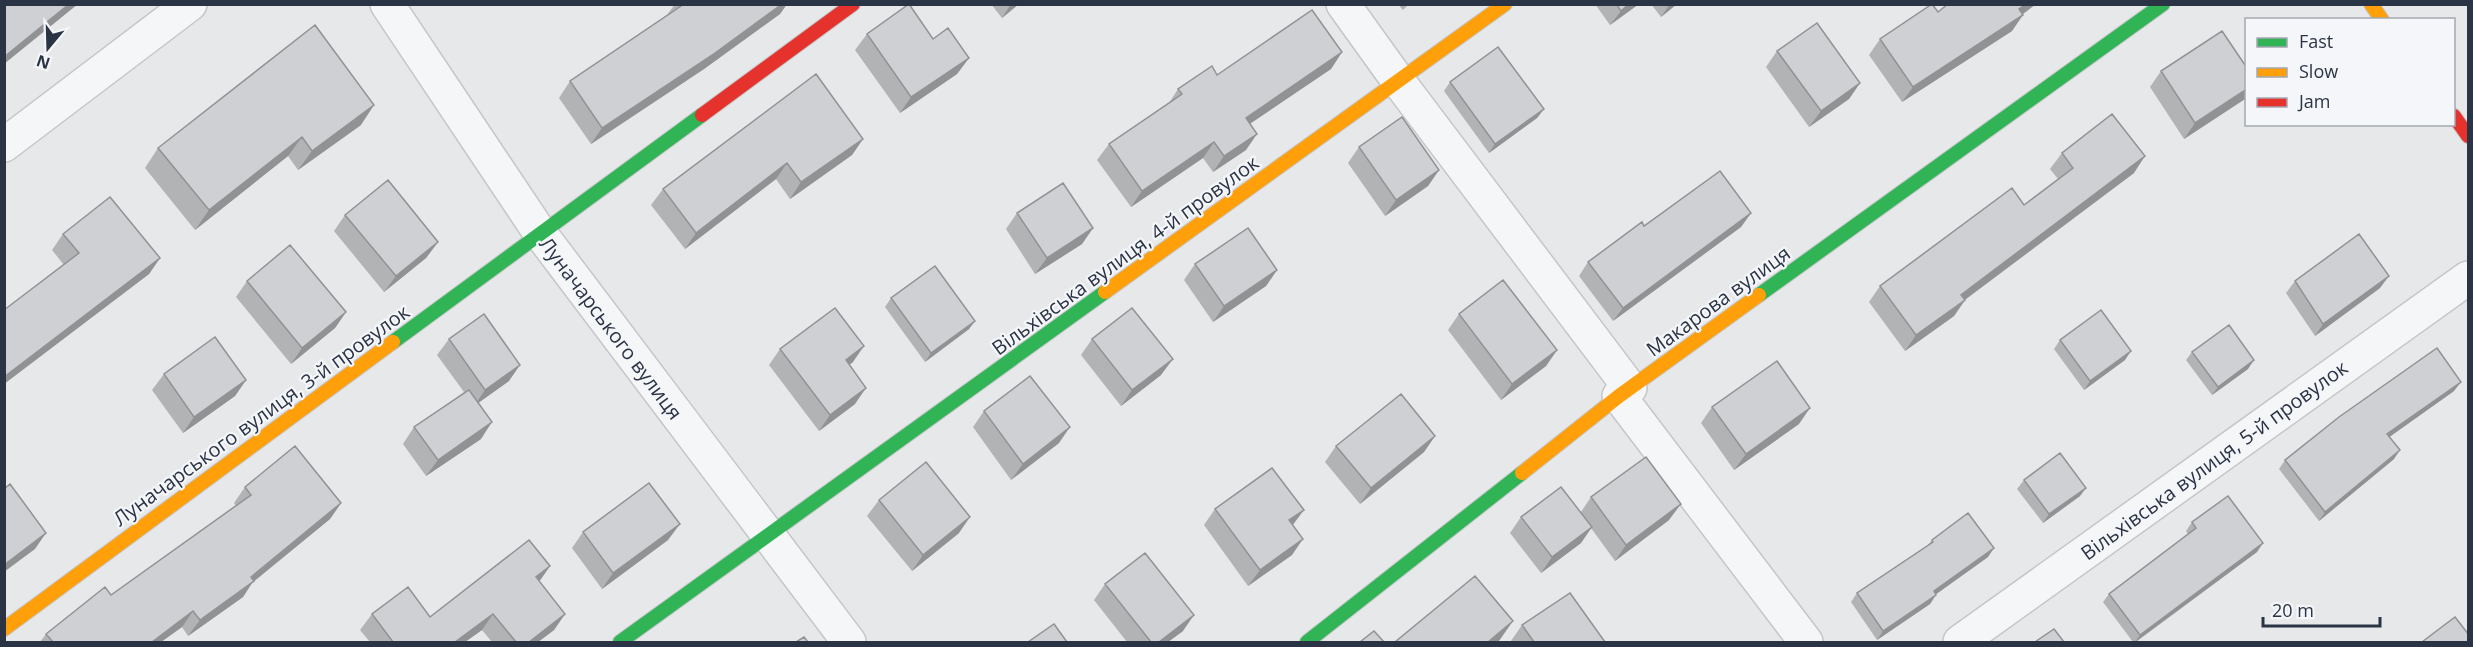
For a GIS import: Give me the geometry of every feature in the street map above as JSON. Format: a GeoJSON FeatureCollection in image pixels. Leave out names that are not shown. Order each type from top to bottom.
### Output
{"type":"FeatureCollection","features":[{"type":"Feature","properties":{"kind":"street"},"geometry":{"type":"LineString","coordinates":[[4,145],[190,4]]}},
{"type":"Feature","properties":{"kind":"street","name":"Луначарського вулиця"},"geometry":{"type":"LineString","coordinates":[[387,4],[540,233],[849,642]]}},
{"type":"Feature","properties":{"kind":"street","name":"Луначарського вулиця, 3-й провулок"},"geometry":{"type":"LineString","coordinates":[[4,629],[853,4]]}},
{"type":"Feature","properties":{"kind":"street"},"geometry":{"type":"LineString","coordinates":[[1343,4],[1806,642]]}},
{"type":"Feature","properties":{"kind":"street","name":"Вільхівська вулиця, 4-й провулок"},"geometry":{"type":"LineString","coordinates":[[620,642],[1505,4]]}},
{"type":"Feature","properties":{"kind":"street","name":"Макарова вулиця"},"geometry":{"type":"LineString","coordinates":[[1307,642],[1624,392],[2163,4]]}},
{"type":"Feature","properties":{"kind":"street"},"geometry":{"type":"LineString","coordinates":[[2371,4],[2381,18]]}},
{"type":"Feature","properties":{"kind":"street"},"geometry":{"type":"LineString","coordinates":[[2455,117],[2469,136]]}},
{"type":"Feature","properties":{"kind":"street","name":"Вільхівська вулиця, 5-й провулок"},"geometry":{"type":"LineString","coordinates":[[1960,642],[2469,278]]}},
{"type":"Feature","properties":{"kind":"building"},"geometry":{"type":"Polygon","coordinates":[[[4,4],[69,4],[4,57],[4,4]]]}},
{"type":"Feature","properties":{"kind":"building"},"geometry":{"type":"Polygon","coordinates":[[[680,4],[782,4],[715,53],[602,128],[570,81],[681,6],[680,4]]]}},
{"type":"Feature","properties":{"kind":"building"},"geometry":{"type":"Polygon","coordinates":[[[909,4],[933,39],[948,28],[969,58],[911,97],[867,34],[909,4]]]}},
{"type":"Feature","properties":{"kind":"building"},"geometry":{"type":"Polygon","coordinates":[[[1616,4],[1629,4],[1621,11],[1616,4]]]}},
{"type":"Feature","properties":{"kind":"building"},"geometry":{"type":"Polygon","coordinates":[[[1932,4],[1938,12],[1948,4],[2026,4],[2019,9],[2023,15],[1913,87],[1880,39],[1932,4]]]}},
{"type":"Feature","properties":{"kind":"building"},"geometry":{"type":"Polygon","coordinates":[[[1312,10],[1342,52],[1246,118],[1257,134],[1224,156],[1214,142],[1142,191],[1109,144],[1182,94],[1178,89],[1212,66],[1217,75],[1312,10]]]}},
{"type":"Feature","properties":{"kind":"building"},"geometry":{"type":"Polygon","coordinates":[[[1817,23],[1860,83],[1821,111],[1777,51],[1817,23]]]}},
{"type":"Feature","properties":{"kind":"building"},"geometry":{"type":"Polygon","coordinates":[[[315,25],[374,105],[312,151],[302,137],[209,210],[158,148],[315,25]]]}},
{"type":"Feature","properties":{"kind":"building"},"geometry":{"type":"Polygon","coordinates":[[[2222,31],[2245,65],[2245,90],[2195,123],[2161,71],[2222,31]]]}},
{"type":"Feature","properties":{"kind":"building"},"geometry":{"type":"Polygon","coordinates":[[[1498,47],[1544,109],[1495,144],[1450,82],[1498,47]]]}},
{"type":"Feature","properties":{"kind":"building"},"geometry":{"type":"Polygon","coordinates":[[[816,74],[863,139],[801,182],[787,163],[696,233],[663,189],[816,74]]]}},
{"type":"Feature","properties":{"kind":"building"},"geometry":{"type":"Polygon","coordinates":[[[2112,114],[2145,156],[1961,295],[1965,300],[1916,335],[1880,286],[2012,188],[2024,205],[2073,168],[2062,153],[2112,114]]]}},
{"type":"Feature","properties":{"kind":"building"},"geometry":{"type":"Polygon","coordinates":[[[1402,117],[1439,170],[1396,200],[1359,147],[1402,117]]]}},
{"type":"Feature","properties":{"kind":"building"},"geometry":{"type":"Polygon","coordinates":[[[1720,171],[1751,213],[1623,308],[1588,262],[1642,222],[1644,226],[1720,171]]]}},
{"type":"Feature","properties":{"kind":"building"},"geometry":{"type":"Polygon","coordinates":[[[388,180],[438,242],[396,276],[345,215],[388,180]]]}},
{"type":"Feature","properties":{"kind":"building"},"geometry":{"type":"Polygon","coordinates":[[[1063,183],[1093,228],[1047,258],[1017,213],[1063,183]]]}},
{"type":"Feature","properties":{"kind":"building"},"geometry":{"type":"Polygon","coordinates":[[[110,197],[160,258],[4,377],[4,310],[79,253],[63,234],[110,197]]]}},
{"type":"Feature","properties":{"kind":"building"},"geometry":{"type":"Polygon","coordinates":[[[1248,228],[1277,270],[1224,306],[1195,264],[1248,228]]]}},
{"type":"Feature","properties":{"kind":"building"},"geometry":{"type":"Polygon","coordinates":[[[2359,234],[2389,276],[2323,324],[2295,281],[2359,234]]]}},
{"type":"Feature","properties":{"kind":"building"},"geometry":{"type":"Polygon","coordinates":[[[290,245],[346,312],[302,348],[247,281],[290,245]]]}},
{"type":"Feature","properties":{"kind":"building"},"geometry":{"type":"Polygon","coordinates":[[[935,266],[975,321],[931,353],[891,298],[935,266]]]}},
{"type":"Feature","properties":{"kind":"building"},"geometry":{"type":"Polygon","coordinates":[[[1503,280],[1557,350],[1512,384],[1459,314],[1503,280]]]}},
{"type":"Feature","properties":{"kind":"building"},"geometry":{"type":"Polygon","coordinates":[[[835,308],[864,346],[846,360],[866,388],[830,415],[780,349],[835,308]]]}},
{"type":"Feature","properties":{"kind":"building"},"geometry":{"type":"Polygon","coordinates":[[[1132,308],[1173,359],[1132,390],[1092,339],[1132,308]]]}},
{"type":"Feature","properties":{"kind":"building"},"geometry":{"type":"Polygon","coordinates":[[[2101,310],[2131,351],[2090,381],[2060,340],[2101,310]]]}},
{"type":"Feature","properties":{"kind":"building"},"geometry":{"type":"Polygon","coordinates":[[[484,314],[520,365],[485,390],[449,339],[484,314]]]}},
{"type":"Feature","properties":{"kind":"building"},"geometry":{"type":"Polygon","coordinates":[[[2229,325],[2254,360],[2218,387],[2192,352],[2229,325]]]}},
{"type":"Feature","properties":{"kind":"building"},"geometry":{"type":"Polygon","coordinates":[[[215,337],[246,380],[194,417],[164,374],[215,337]]]}},
{"type":"Feature","properties":{"kind":"building"},"geometry":{"type":"Polygon","coordinates":[[[2437,348],[2461,382],[2387,434],[2400,450],[2325,512],[2285,460],[2339,417],[2437,348]]]}},
{"type":"Feature","properties":{"kind":"building"},"geometry":{"type":"Polygon","coordinates":[[[1777,361],[1810,408],[1746,454],[1712,407],[1777,361]]]}},
{"type":"Feature","properties":{"kind":"building"},"geometry":{"type":"Polygon","coordinates":[[[1030,376],[1070,427],[1023,464],[984,411],[1030,376]]]}},
{"type":"Feature","properties":{"kind":"building"},"geometry":{"type":"Polygon","coordinates":[[[469,390],[492,422],[438,460],[414,427],[469,390]]]}},
{"type":"Feature","properties":{"kind":"building"},"geometry":{"type":"Polygon","coordinates":[[[1401,394],[1435,436],[1371,488],[1336,446],[1401,394]]]}},
{"type":"Feature","properties":{"kind":"building"},"geometry":{"type":"Polygon","coordinates":[[[295,446],[341,503],[251,577],[254,581],[200,620],[193,611],[152,642],[53,642],[46,634],[105,587],[111,595],[251,495],[245,487],[295,446]]]}},
{"type":"Feature","properties":{"kind":"building"},"geometry":{"type":"Polygon","coordinates":[[[2060,453],[2086,488],[2049,514],[2024,480],[2060,453]]]}},
{"type":"Feature","properties":{"kind":"building"},"geometry":{"type":"Polygon","coordinates":[[[1646,457],[1681,504],[1626,545],[1591,497],[1646,457]]]}},
{"type":"Feature","properties":{"kind":"building"},"geometry":{"type":"Polygon","coordinates":[[[926,462],[970,517],[923,555],[879,500],[926,462]]]}},
{"type":"Feature","properties":{"kind":"building"},"geometry":{"type":"Polygon","coordinates":[[[1272,468],[1304,510],[1289,520],[1303,539],[1260,570],[1215,509],[1272,468]]]}},
{"type":"Feature","properties":{"kind":"building"},"geometry":{"type":"Polygon","coordinates":[[[649,483],[680,524],[613,573],[583,532],[649,483]]]}},
{"type":"Feature","properties":{"kind":"building"},"geometry":{"type":"Polygon","coordinates":[[[10,484],[46,533],[4,565],[4,489],[10,484]]]}},
{"type":"Feature","properties":{"kind":"building"},"geometry":{"type":"Polygon","coordinates":[[[1561,487],[1592,527],[1552,557],[1521,517],[1561,487]]]}},
{"type":"Feature","properties":{"kind":"building"},"geometry":{"type":"Polygon","coordinates":[[[2228,496],[2263,543],[2140,635],[2109,594],[2196,528],[2192,522],[2228,496]]]}},
{"type":"Feature","properties":{"kind":"building"},"geometry":{"type":"Polygon","coordinates":[[[1968,513],[1994,548],[1934,591],[1936,595],[1883,631],[1857,593],[1933,542],[1932,540],[1968,513]]]}},
{"type":"Feature","properties":{"kind":"building"},"geometry":{"type":"Polygon","coordinates":[[[529,540],[550,566],[536,577],[565,614],[529,642],[516,642],[493,614],[455,642],[393,642],[372,614],[408,587],[430,617],[529,540]]]}},
{"type":"Feature","properties":{"kind":"building"},"geometry":{"type":"Polygon","coordinates":[[[1145,553],[1194,615],[1159,642],[1151,642],[1105,584],[1145,553]]]}},
{"type":"Feature","properties":{"kind":"building"},"geometry":{"type":"Polygon","coordinates":[[[1475,576],[1513,621],[1488,642],[1395,642],[1475,576]]]}},
{"type":"Feature","properties":{"kind":"building"},"geometry":{"type":"Polygon","coordinates":[[[1570,593],[1605,642],[1534,642],[1522,625],[1570,593]]]}},
{"type":"Feature","properties":{"kind":"building"},"geometry":{"type":"Polygon","coordinates":[[[2455,617],[2469,635],[2469,642],[2422,642],[2455,617]]]}},
{"type":"Feature","properties":{"kind":"building"},"geometry":{"type":"Polygon","coordinates":[[[1054,624],[1067,642],[1028,642],[1054,624]]]}},
{"type":"Feature","properties":{"kind":"building"},"geometry":{"type":"Polygon","coordinates":[[[2054,629],[2064,642],[2035,642],[2054,629]]]}},
{"type":"Feature","properties":{"kind":"building"},"geometry":{"type":"Polygon","coordinates":[[[1374,631],[1384,642],[1360,642],[1374,631]]]}},
{"type":"Feature","properties":{"kind":"building"},"geometry":{"type":"Polygon","coordinates":[[[804,637],[808,642],[796,642],[804,637]]]}},
{"type":"Feature","properties":{"kind":"traffic: fast"},"geometry":{"type":"LineString","coordinates":[[1759,295],[2163,4]]}},
{"type":"Feature","properties":{"kind":"traffic: fast"},"geometry":{"type":"LineString","coordinates":[[393,342],[702,115]]}},
{"type":"Feature","properties":{"kind":"traffic: fast"},"geometry":{"type":"LineString","coordinates":[[620,642],[1105,292]]}},
{"type":"Feature","properties":{"kind":"traffic: fast"},"geometry":{"type":"LineString","coordinates":[[1307,642],[1522,473]]}},
{"type":"Feature","properties":{"kind":"traffic: slow"},"geometry":{"type":"LineString","coordinates":[[1105,292],[1505,4]]}},
{"type":"Feature","properties":{"kind":"traffic: slow"},"geometry":{"type":"LineString","coordinates":[[2371,4],[2381,18]]}},
{"type":"Feature","properties":{"kind":"traffic: slow"},"geometry":{"type":"LineString","coordinates":[[1522,473],[1619,396],[1759,295]]}},
{"type":"Feature","properties":{"kind":"traffic: slow"},"geometry":{"type":"LineString","coordinates":[[4,629],[393,342]]}},
{"type":"Feature","properties":{"kind":"traffic: jam"},"geometry":{"type":"LineString","coordinates":[[702,115],[853,4]]}},
{"type":"Feature","properties":{"kind":"traffic: jam"},"geometry":{"type":"LineString","coordinates":[[2455,117],[2468,136]]}}]}
